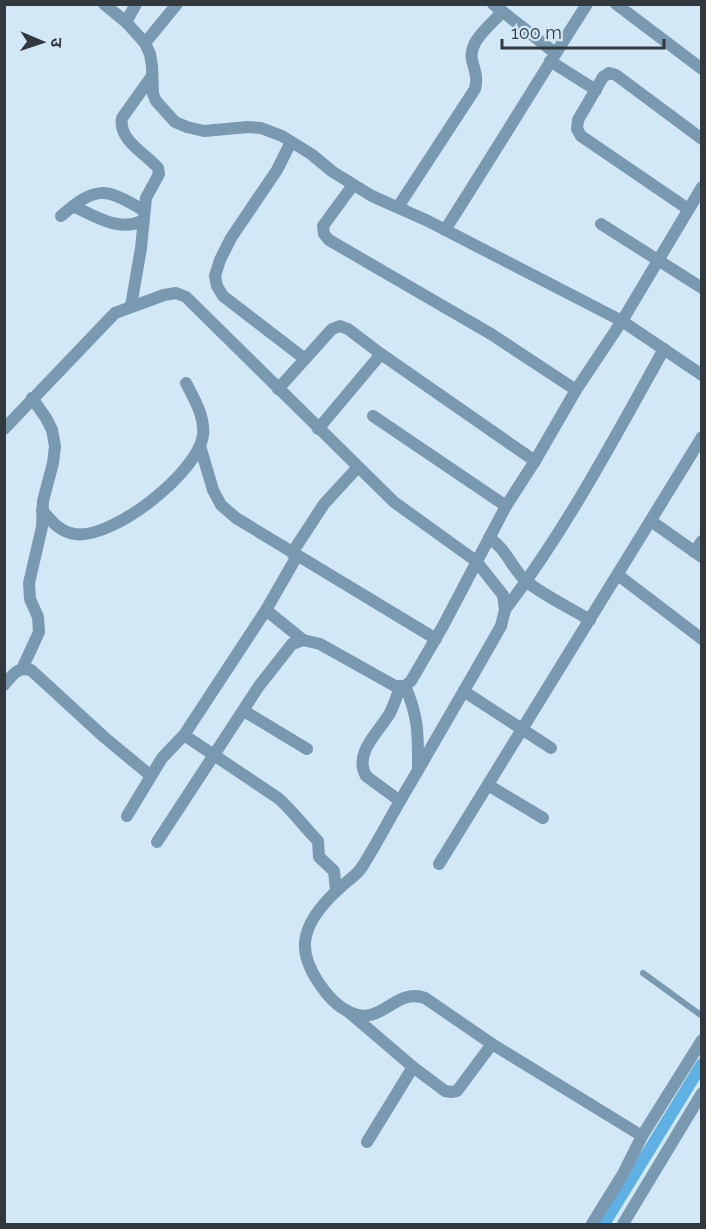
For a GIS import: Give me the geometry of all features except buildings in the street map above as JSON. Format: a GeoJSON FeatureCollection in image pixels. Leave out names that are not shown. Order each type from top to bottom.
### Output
{"type":"FeatureCollection","features":[{"type":"Feature","properties":{"kind":"street"},"geometry":{"type":"LineString","coordinates":[[104,4],[126,22],[145,43],[150,54],[153,94],[156,101],[175,122],[204,131],[261,128],[291,142],[372,196],[445,230],[622,321],[702,375]]}},
{"type":"Feature","properties":{"kind":"street"},"geometry":{"type":"LineString","coordinates":[[126,22],[136,4]]}},
{"type":"Feature","properties":{"kind":"street"},"geometry":{"type":"LineString","coordinates":[[145,43],[177,4]]}},
{"type":"Feature","properties":{"kind":"street"},"geometry":{"type":"LineString","coordinates":[[445,230],[587,4]]}},
{"type":"Feature","properties":{"kind":"street"},"geometry":{"type":"LineString","coordinates":[[616,4],[702,69]]}},
{"type":"Feature","properties":{"kind":"street"},"geometry":{"type":"LineString","coordinates":[[398,207],[475,89],[477,71],[472,53],[474,43],[497,8],[553,57],[596,90]]}},
{"type":"Feature","properties":{"kind":"street"},"geometry":{"type":"LineString","coordinates":[[688,209],[581,136],[577,129],[578,120],[603,77],[609,73],[616,75],[702,140]]}},
{"type":"Feature","properties":{"kind":"street"},"geometry":{"type":"LineString","coordinates":[[131,306],[141,248],[146,198],[159,174],[158,168],[127,138],[121,126],[122,118],[152,76]]}},
{"type":"Feature","properties":{"kind":"street"},"geometry":{"type":"LineString","coordinates":[[291,142],[265,190],[231,238],[215,276],[217,286],[223,296],[305,359]]}},
{"type":"Feature","properties":{"kind":"street"},"geometry":{"type":"LineString","coordinates":[[353,185],[323,226],[324,234],[329,240],[491,334],[576,390]]}},
{"type":"Feature","properties":{"kind":"street"},"geometry":{"type":"LineString","coordinates":[[400,801],[366,776],[362,770],[364,752],[390,713],[403,687],[411,681],[436,639],[506,506],[536,461],[576,390],[622,321],[702,187]]}},
{"type":"Feature","properties":{"kind":"street"},"geometry":{"type":"LineString","coordinates":[[61,216],[88,196],[107,193],[121,197],[143,215]]}},
{"type":"Feature","properties":{"kind":"street"},"geometry":{"type":"LineString","coordinates":[[73,206],[115,225],[133,226],[143,215]]}},
{"type":"Feature","properties":{"kind":"street"},"geometry":{"type":"LineString","coordinates":[[601,224],[700,284]]}},
{"type":"Feature","properties":{"kind":"street"},"geometry":{"type":"LineString","coordinates":[[4,429],[115,313],[164,295],[176,293],[186,297],[394,502],[476,561],[503,595],[505,610],[501,626],[465,692],[360,870],[324,903],[312,921],[305,940],[305,956],[309,969],[318,981],[347,1011],[445,1091],[457,1091],[492,1044]]}},
{"type":"Feature","properties":{"kind":"street"},"geometry":{"type":"LineString","coordinates":[[278,389],[332,329],[340,326],[348,328],[381,354],[536,461]]}},
{"type":"Feature","properties":{"kind":"street"},"geometry":{"type":"LineString","coordinates":[[505,610],[579,503],[664,350]]}},
{"type":"Feature","properties":{"kind":"street"},"geometry":{"type":"LineString","coordinates":[[318,429],[381,354]]}},
{"type":"Feature","properties":{"kind":"street"},"geometry":{"type":"LineString","coordinates":[[42,510],[52,524],[74,534],[99,531],[152,501],[193,459],[200,446],[203,435],[202,424],[198,407],[186,383]]}},
{"type":"Feature","properties":{"kind":"street"},"geometry":{"type":"LineString","coordinates":[[4,685],[39,632],[38,617],[29,592],[55,446],[49,424],[32,398]]}},
{"type":"Feature","properties":{"kind":"street"},"geometry":{"type":"LineString","coordinates":[[373,417],[506,506]]}},
{"type":"Feature","properties":{"kind":"street"},"geometry":{"type":"LineString","coordinates":[[439,864],[702,437]]}},
{"type":"Feature","properties":{"kind":"street"},"geometry":{"type":"LineString","coordinates":[[200,446],[213,490],[221,505],[236,518],[436,639]]}},
{"type":"Feature","properties":{"kind":"street"},"geometry":{"type":"LineString","coordinates":[[127,816],[162,758],[184,735],[266,610],[324,504],[357,468]]}},
{"type":"Feature","properties":{"kind":"street"},"geometry":{"type":"LineString","coordinates":[[651,521],[699,550]]}},
{"type":"Feature","properties":{"kind":"street"},"geometry":{"type":"LineString","coordinates":[[489,538],[497,543],[526,582],[590,620]]}},
{"type":"Feature","properties":{"kind":"street"},"geometry":{"type":"LineString","coordinates":[[618,575],[702,639]]}},
{"type":"Feature","properties":{"kind":"street"},"geometry":{"type":"LineString","coordinates":[[266,610],[303,640],[320,644],[395,686],[403,687]]}},
{"type":"Feature","properties":{"kind":"street"},"geometry":{"type":"LineString","coordinates":[[157,842],[259,686],[292,644],[303,640]]}},
{"type":"Feature","properties":{"kind":"street"},"geometry":{"type":"LineString","coordinates":[[13,670],[31,670],[104,737],[151,776]]}},
{"type":"Feature","properties":{"kind":"street"},"geometry":{"type":"LineString","coordinates":[[403,687],[414,707],[418,725],[418,771]]}},
{"type":"Feature","properties":{"kind":"street"},"geometry":{"type":"LineString","coordinates":[[465,692],[551,748]]}},
{"type":"Feature","properties":{"kind":"street"},"geometry":{"type":"LineString","coordinates":[[244,711],[307,749]]}},
{"type":"Feature","properties":{"kind":"street"},"geometry":{"type":"LineString","coordinates":[[184,735],[290,808],[318,841],[319,857],[334,871],[336,891]]}},
{"type":"Feature","properties":{"kind":"street"},"geometry":{"type":"LineString","coordinates":[[488,785],[543,818]]}},
{"type":"Feature","properties":{"kind":"street"},"geometry":{"type":"LineString","coordinates":[[347,1011],[359,1016],[370,1016],[405,997],[418,995],[492,1044],[642,1136]]}},
{"type":"Feature","properties":{"kind":"street"},"geometry":{"type":"LineString","coordinates":[[592,1224],[623,1174],[642,1136],[702,1040]]}},
{"type":"Feature","properties":{"kind":"street"},"geometry":{"type":"LineString","coordinates":[[367,1142],[413,1067]]}},
{"type":"Feature","properties":{"kind":"street"},"geometry":{"type":"LineString","coordinates":[[623,1224],[702,1093]]}},
{"type":"Feature","properties":{"kind":"lane"},"geometry":{"type":"LineString","coordinates":[[643,972],[702,1016]]}},
{"type":"Feature","properties":{"kind":"waterway"},"geometry":{"type":"LineString","coordinates":[[604,1224],[702,1064]]}}]}
